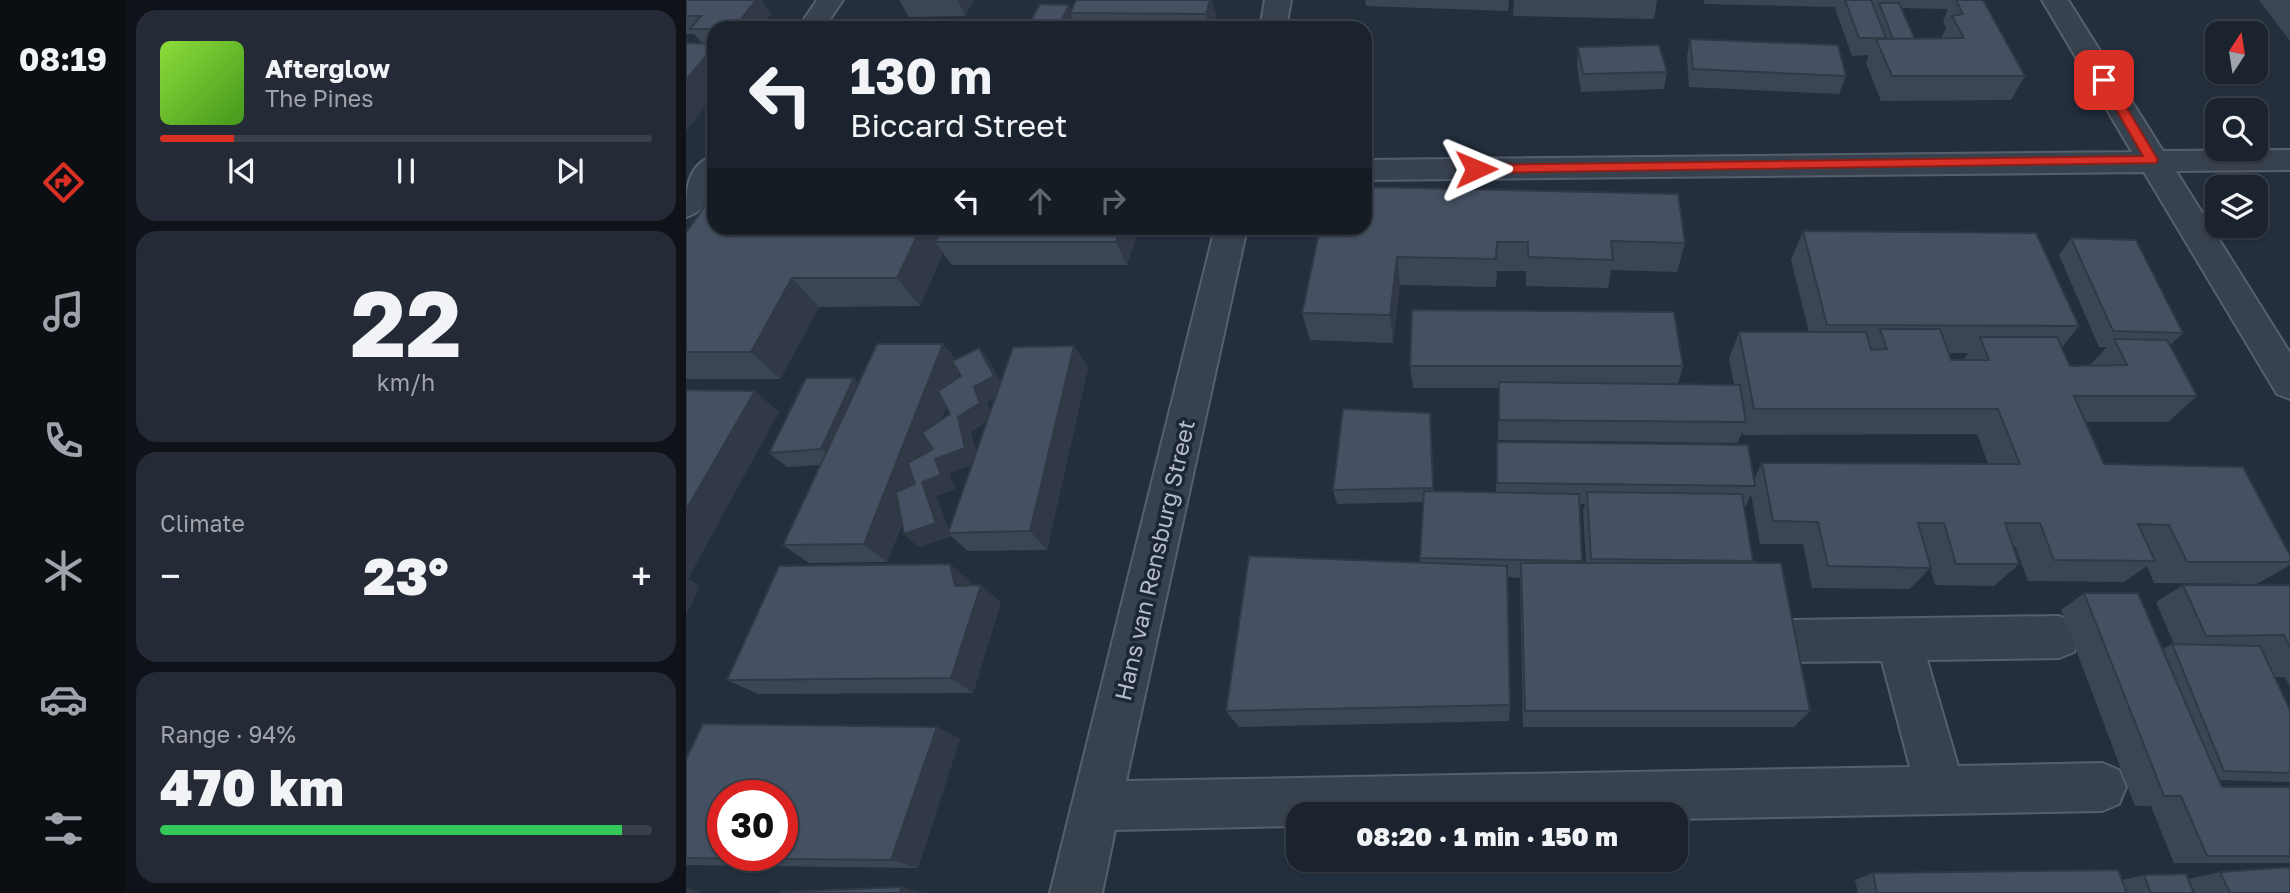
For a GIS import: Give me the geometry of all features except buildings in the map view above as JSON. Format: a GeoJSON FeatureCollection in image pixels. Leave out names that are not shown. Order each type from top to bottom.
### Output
{"type":"FeatureCollection","features":[{"type":"Feature","properties":{"kind":"street"},"geometry":{"type":"LineString","coordinates":[[816,21],[830,0]]}},
{"type":"Feature","properties":{"kind":"street"},"geometry":{"type":"LineString","coordinates":[[1274,21],[1278,0]]}},
{"type":"Feature","properties":{"kind":"street"},"geometry":{"type":"LineString","coordinates":[[2055,0],[2290,384]]}},
{"type":"Feature","properties":{"kind":"street"},"geometry":{"type":"LineString","coordinates":[[686,160],[707,159]]}},
{"type":"Feature","properties":{"kind":"street"},"geometry":{"type":"LineString","coordinates":[[1372,170],[2290,160]]}},
{"type":"Feature","properties":{"kind":"street"},"geometry":{"type":"LineString","coordinates":[[686,206],[707,176]]}},
{"type":"Feature","properties":{"kind":"street","name":"Hans van Rensburg Street"},"geometry":{"type":"LineString","coordinates":[[1076,893],[1229,235]]}},
{"type":"Feature","properties":{"kind":"street"},"geometry":{"type":"LineString","coordinates":[[1792,641],[2059,636]]}},
{"type":"Feature","properties":{"kind":"street"},"geometry":{"type":"LineString","coordinates":[[1899,640],[1941,791]]}},
{"type":"Feature","properties":{"kind":"street"},"geometry":{"type":"LineString","coordinates":[[1096,806],[2102,788]]}},
{"type":"Feature","properties":{"kind":"route"},"geometry":{"type":"LineString","coordinates":[[1476,169],[2151,160],[2104,80]]}}]}
